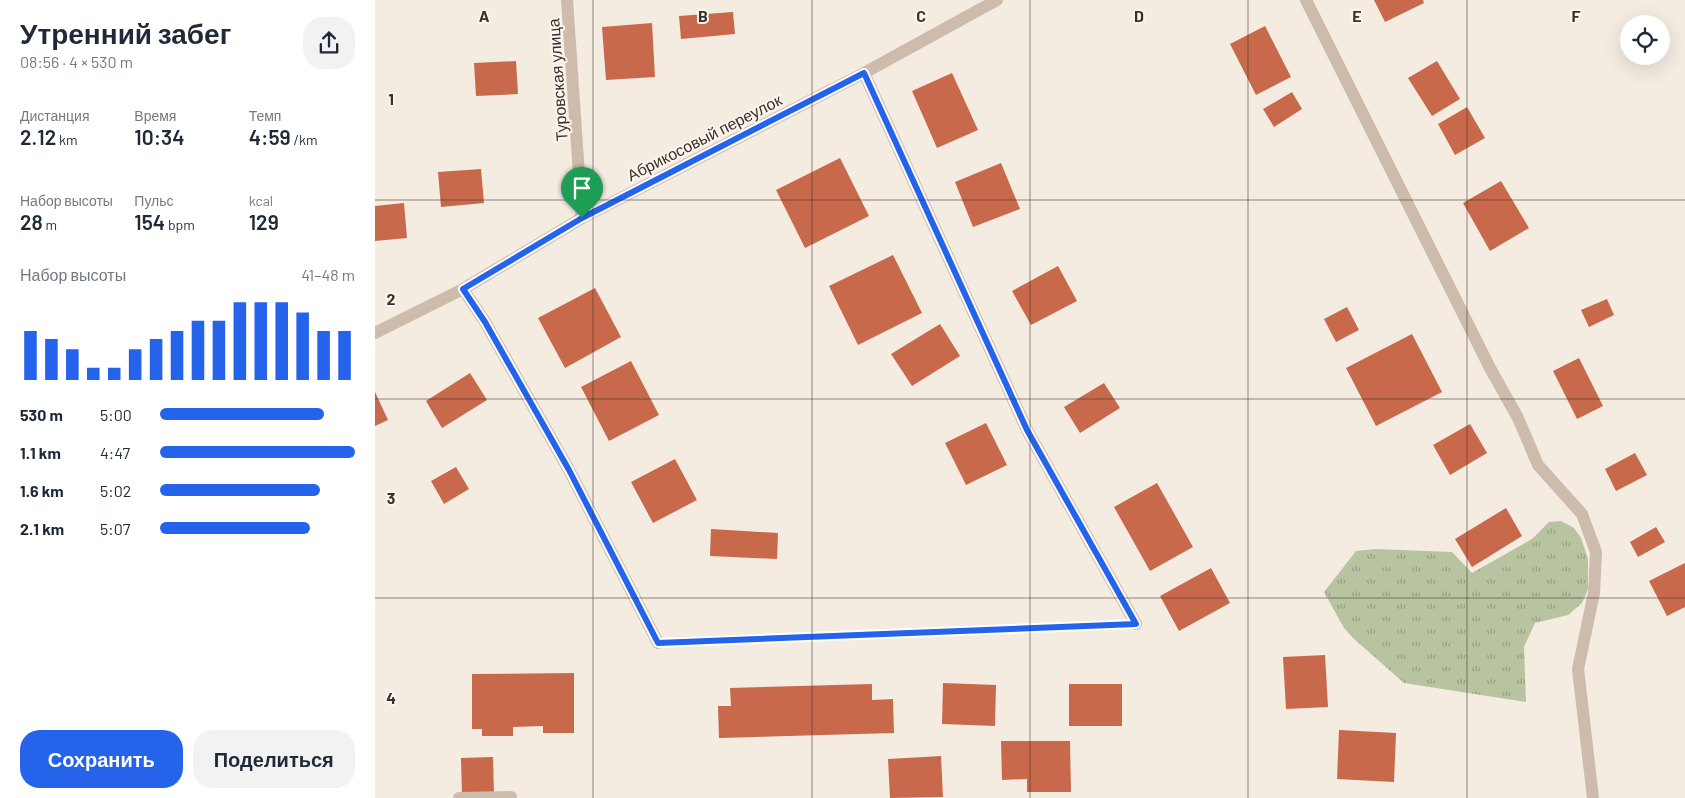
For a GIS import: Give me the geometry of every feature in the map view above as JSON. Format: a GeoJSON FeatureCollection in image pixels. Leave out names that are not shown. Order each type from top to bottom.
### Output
{"type":"FeatureCollection","features":[{"type":"Feature","properties":{"kind":"street","name":"Туровская улица"},"geometry":{"type":"LineString","coordinates":[[567,0],[582,218]]}},
{"type":"Feature","properties":{"kind":"street","name":"Абрикосовый переулок"},"geometry":{"type":"LineString","coordinates":[[375,333],[463,289],[582,218],[864,73],[996,0]]}},
{"type":"Feature","properties":{"kind":"street"},"geometry":{"type":"LineString","coordinates":[[1306,0],[1490,368],[1518,418],[1538,465],[1583,514],[1596,552],[1594,592],[1578,669],[1593,798]]}},
{"type":"Feature","properties":{"kind":"street"},"geometry":{"type":"LineString","coordinates":[[864,73],[1027,430],[1136,624]]}},
{"type":"Feature","properties":{"kind":"street"},"geometry":{"type":"LineString","coordinates":[[463,289],[485,322],[569,470],[658,643]]}},
{"type":"Feature","properties":{"kind":"street"},"geometry":{"type":"LineString","coordinates":[[459,798],[511,797]]}},
{"type":"Feature","properties":{"kind":"path"},"geometry":{"type":"LineString","coordinates":[[658,643],[1136,624]]}},
{"type":"Feature","properties":{"kind":"green space"},"geometry":{"type":"Polygon","coordinates":[[[1561,521],[1574,528],[1581,538],[1588,559],[1588,589],[1582,603],[1568,615],[1535,623],[1524,647],[1526,702],[1404,683],[1344,628],[1324,592],[1356,551],[1376,549],[1452,552],[1472,573],[1532,539],[1549,522],[1561,521]]]}},
{"type":"Feature","properties":{"kind":"building"},"geometry":{"type":"Polygon","coordinates":[[[1374,0],[1423,0],[1424,3],[1385,22],[1374,0]]]}},
{"type":"Feature","properties":{"kind":"building"},"geometry":{"type":"Polygon","coordinates":[[[733,12],[735,34],[681,39],[679,16],[733,12]]]}},
{"type":"Feature","properties":{"kind":"building"},"geometry":{"type":"Polygon","coordinates":[[[652,23],[655,77],[606,80],[602,27],[652,23]]]}},
{"type":"Feature","properties":{"kind":"building"},"geometry":{"type":"Polygon","coordinates":[[[1265,26],[1291,77],[1256,95],[1230,44],[1265,26]]]}},
{"type":"Feature","properties":{"kind":"building"},"geometry":{"type":"Polygon","coordinates":[[[516,61],[518,94],[476,96],[474,63],[516,61]]]}},
{"type":"Feature","properties":{"kind":"building"},"geometry":{"type":"Polygon","coordinates":[[[1437,61],[1460,99],[1432,116],[1408,78],[1437,61]]]}},
{"type":"Feature","properties":{"kind":"building"},"geometry":{"type":"Polygon","coordinates":[[[952,73],[978,130],[937,148],[912,91],[952,73]]]}},
{"type":"Feature","properties":{"kind":"building"},"geometry":{"type":"Polygon","coordinates":[[[1292,92],[1302,109],[1274,127],[1263,109],[1292,92]]]}},
{"type":"Feature","properties":{"kind":"building"},"geometry":{"type":"Polygon","coordinates":[[[1467,107],[1485,138],[1455,155],[1438,124],[1467,107]]]}},
{"type":"Feature","properties":{"kind":"building"},"geometry":{"type":"Polygon","coordinates":[[[840,158],[869,216],[805,248],[776,190],[840,158]]]}},
{"type":"Feature","properties":{"kind":"building"},"geometry":{"type":"Polygon","coordinates":[[[1001,163],[1020,209],[973,227],[955,182],[1001,163]]]}},
{"type":"Feature","properties":{"kind":"building"},"geometry":{"type":"Polygon","coordinates":[[[481,169],[484,203],[441,207],[438,172],[481,169]]]}},
{"type":"Feature","properties":{"kind":"building"},"geometry":{"type":"Polygon","coordinates":[[[1501,181],[1529,228],[1490,251],[1463,203],[1501,181]]]}},
{"type":"Feature","properties":{"kind":"building"},"geometry":{"type":"Polygon","coordinates":[[[404,203],[407,238],[375,241],[375,206],[404,203]]]}},
{"type":"Feature","properties":{"kind":"building"},"geometry":{"type":"Polygon","coordinates":[[[893,255],[922,313],[858,345],[829,286],[893,255]]]}},
{"type":"Feature","properties":{"kind":"building"},"geometry":{"type":"Polygon","coordinates":[[[1058,266],[1077,301],[1031,325],[1012,291],[1058,266]]]}},
{"type":"Feature","properties":{"kind":"building"},"geometry":{"type":"Polygon","coordinates":[[[595,288],[621,337],[565,368],[538,318],[595,288]]]}},
{"type":"Feature","properties":{"kind":"building"},"geometry":{"type":"Polygon","coordinates":[[[1607,299],[1614,315],[1589,327],[1581,310],[1607,299]]]}},
{"type":"Feature","properties":{"kind":"building"},"geometry":{"type":"Polygon","coordinates":[[[1347,307],[1359,330],[1336,342],[1324,319],[1347,307]]]}},
{"type":"Feature","properties":{"kind":"building"},"geometry":{"type":"Polygon","coordinates":[[[940,324],[960,356],[912,386],[891,354],[940,324]]]}},
{"type":"Feature","properties":{"kind":"building"},"geometry":{"type":"Polygon","coordinates":[[[1412,334],[1442,392],[1376,426],[1346,368],[1412,334]]]}},
{"type":"Feature","properties":{"kind":"building"},"geometry":{"type":"Polygon","coordinates":[[[1579,358],[1603,406],[1577,419],[1553,371],[1579,358]]]}},
{"type":"Feature","properties":{"kind":"building"},"geometry":{"type":"Polygon","coordinates":[[[631,361],[659,415],[609,441],[581,387],[631,361]]]}},
{"type":"Feature","properties":{"kind":"building"},"geometry":{"type":"Polygon","coordinates":[[[470,373],[487,400],[442,428],[426,401],[470,373]]]}},
{"type":"Feature","properties":{"kind":"building"},"geometry":{"type":"Polygon","coordinates":[[[1104,383],[1120,408],[1080,433],[1064,407],[1104,383]]]}},
{"type":"Feature","properties":{"kind":"building"},"geometry":{"type":"Polygon","coordinates":[[[375,392],[388,420],[375,426],[375,392]]]}},
{"type":"Feature","properties":{"kind":"building"},"geometry":{"type":"Polygon","coordinates":[[[986,423],[1007,465],[966,485],[945,443],[986,423]]]}},
{"type":"Feature","properties":{"kind":"building"},"geometry":{"type":"Polygon","coordinates":[[[1470,424],[1487,453],[1450,475],[1433,445],[1470,424]]]}},
{"type":"Feature","properties":{"kind":"building"},"geometry":{"type":"Polygon","coordinates":[[[1635,453],[1647,475],[1616,491],[1605,469],[1635,453]]]}},
{"type":"Feature","properties":{"kind":"building"},"geometry":{"type":"Polygon","coordinates":[[[675,459],[697,500],[653,523],[631,482],[675,459]]]}},
{"type":"Feature","properties":{"kind":"building"},"geometry":{"type":"Polygon","coordinates":[[[456,467],[469,489],[444,504],[431,481],[456,467]]]}},
{"type":"Feature","properties":{"kind":"building"},"geometry":{"type":"Polygon","coordinates":[[[1157,483],[1193,547],[1150,571],[1114,507],[1157,483]]]}},
{"type":"Feature","properties":{"kind":"building"},"geometry":{"type":"Polygon","coordinates":[[[1506,508],[1522,536],[1472,567],[1455,539],[1506,508]]]}},
{"type":"Feature","properties":{"kind":"building"},"geometry":{"type":"Polygon","coordinates":[[[1656,527],[1665,542],[1638,557],[1630,542],[1656,527]]]}},
{"type":"Feature","properties":{"kind":"building"},"geometry":{"type":"Polygon","coordinates":[[[711,529],[778,533],[777,559],[710,556],[711,529]]]}},
{"type":"Feature","properties":{"kind":"building"},"geometry":{"type":"Polygon","coordinates":[[[1685,563],[1685,607],[1667,616],[1649,581],[1685,563]]]}},
{"type":"Feature","properties":{"kind":"building"},"geometry":{"type":"Polygon","coordinates":[[[1211,568],[1230,603],[1179,631],[1160,596],[1211,568]]]}},
{"type":"Feature","properties":{"kind":"building"},"geometry":{"type":"Polygon","coordinates":[[[1325,655],[1328,707],[1286,709],[1283,657],[1325,655]]]}},
{"type":"Feature","properties":{"kind":"building"},"geometry":{"type":"Polygon","coordinates":[[[574,673],[574,733],[543,733],[543,726],[513,727],[513,736],[482,736],[482,729],[472,729],[472,674],[574,673]]]}},
{"type":"Feature","properties":{"kind":"building"},"geometry":{"type":"Polygon","coordinates":[[[943,683],[996,685],[995,726],[942,724],[943,683]]]}},
{"type":"Feature","properties":{"kind":"building"},"geometry":{"type":"Polygon","coordinates":[[[872,684],[872,700],[893,699],[894,733],[719,738],[718,706],[731,706],[730,688],[872,684]]]}},
{"type":"Feature","properties":{"kind":"building"},"geometry":{"type":"Polygon","coordinates":[[[1069,684],[1122,684],[1122,726],[1069,726],[1069,684]]]}},
{"type":"Feature","properties":{"kind":"building"},"geometry":{"type":"Polygon","coordinates":[[[1339,730],[1396,733],[1394,782],[1337,779],[1339,730]]]}},
{"type":"Feature","properties":{"kind":"building"},"geometry":{"type":"Polygon","coordinates":[[[1001,741],[1070,741],[1071,792],[1027,792],[1027,779],[1002,780],[1001,741]]]}},
{"type":"Feature","properties":{"kind":"building"},"geometry":{"type":"Polygon","coordinates":[[[941,756],[943,797],[890,798],[888,759],[941,756]]]}},
{"type":"Feature","properties":{"kind":"building"},"geometry":{"type":"Polygon","coordinates":[[[493,757],[494,795],[462,796],[461,758],[493,757]]]}},
{"type":"Feature","properties":{"kind":"route"},"geometry":{"type":"LineString","coordinates":[[864,73],[1027,430],[1136,624],[658,643],[569,470],[485,322],[463,289],[582,218],[864,73]]}}]}
